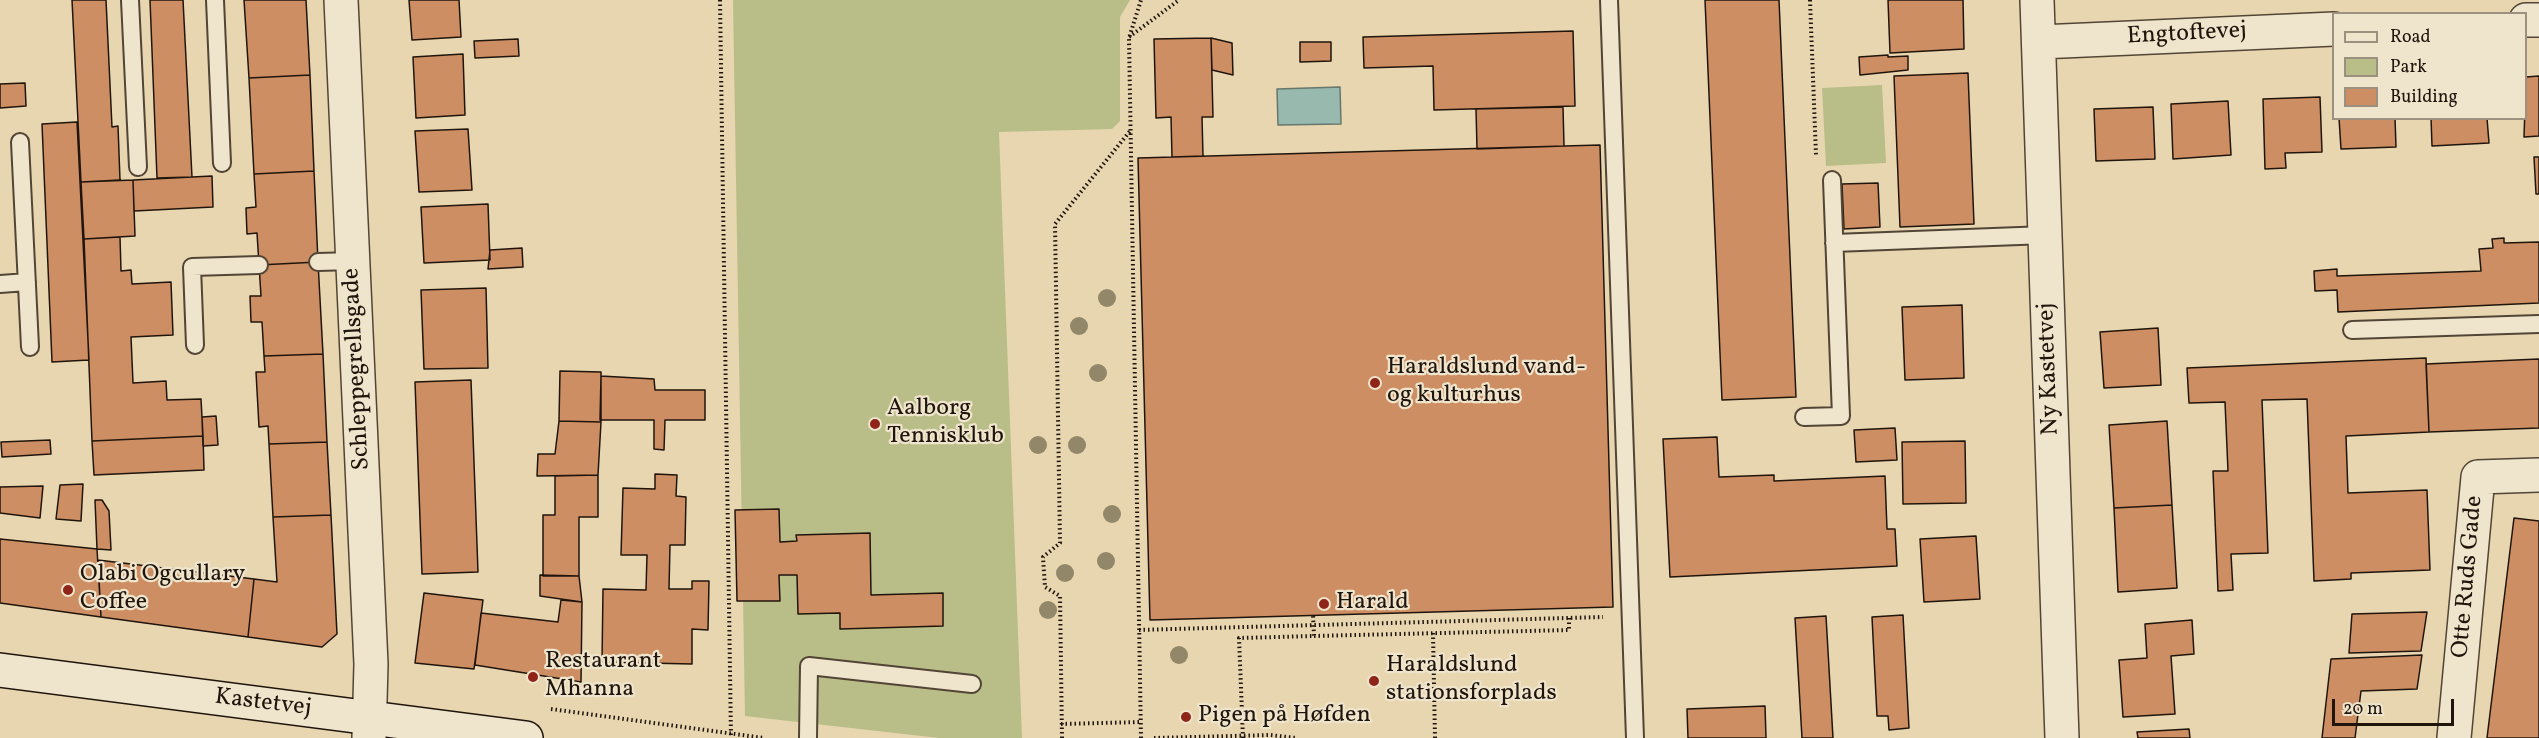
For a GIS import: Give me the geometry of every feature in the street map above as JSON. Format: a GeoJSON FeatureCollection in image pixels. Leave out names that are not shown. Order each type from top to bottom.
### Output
{"type":"FeatureCollection","features":[{"type":"Feature","properties":{"kind":"street","name":"Schleppegrellsgade"},"geometry":{"type":"LineString","coordinates":[[341,0],[371,664],[370,728]]}},
{"type":"Feature","properties":{"kind":"street","name":"Ny Kastetvej"},"geometry":{"type":"LineString","coordinates":[[2037,0],[2062,738]]}},
{"type":"Feature","properties":{"kind":"street","name":"Engtoftevej"},"geometry":{"type":"LineString","coordinates":[[2040,42],[2332,29]]}},
{"type":"Feature","properties":{"kind":"street","name":"Otte Ruds Gade"},"geometry":{"type":"LineString","coordinates":[[2454,738],[2478,477],[2539,475]]}},
{"type":"Feature","properties":{"kind":"street","name":"Kastetvej"},"geometry":{"type":"LineString","coordinates":[[0,670],[370,728],[526,738]]}},
{"type":"Feature","properties":{"kind":"lane"},"geometry":{"type":"LineString","coordinates":[[130,0],[138,167]]}},
{"type":"Feature","properties":{"kind":"lane"},"geometry":{"type":"LineString","coordinates":[[215,0],[222,163]]}},
{"type":"Feature","properties":{"kind":"lane"},"geometry":{"type":"LineString","coordinates":[[1609,0],[1635,738]]}},
{"type":"Feature","properties":{"kind":"lane"},"geometry":{"type":"LineString","coordinates":[[20,142],[30,347]]}},
{"type":"Feature","properties":{"kind":"lane"},"geometry":{"type":"LineString","coordinates":[[1804,417],[1841,416],[1832,180]]}},
{"type":"Feature","properties":{"kind":"lane"},"geometry":{"type":"LineString","coordinates":[[1834,243],[2046,235]]}},
{"type":"Feature","properties":{"kind":"lane"},"geometry":{"type":"LineString","coordinates":[[318,262],[353,261]]}},
{"type":"Feature","properties":{"kind":"lane"},"geometry":{"type":"LineString","coordinates":[[195,345],[192,267],[259,265]]}},
{"type":"Feature","properties":{"kind":"lane"},"geometry":{"type":"LineString","coordinates":[[0,284],[27,282]]}},
{"type":"Feature","properties":{"kind":"lane"},"geometry":{"type":"LineString","coordinates":[[2352,330],[2539,324]]}},
{"type":"Feature","properties":{"kind":"lane"},"geometry":{"type":"LineString","coordinates":[[808,738],[809,666],[972,684]]}},
{"type":"Feature","properties":{"kind":"path"},"geometry":{"type":"LineString","coordinates":[[720,0],[731,736]]}},
{"type":"Feature","properties":{"kind":"path"},"geometry":{"type":"LineString","coordinates":[[1141,738],[1129,38],[1142,0]]}},
{"type":"Feature","properties":{"kind":"path"},"geometry":{"type":"LineString","coordinates":[[1129,38],[1179,0]]}},
{"type":"Feature","properties":{"kind":"path"},"geometry":{"type":"LineString","coordinates":[[1810,0],[1817,168],[1832,180]]}},
{"type":"Feature","properties":{"kind":"path"},"geometry":{"type":"LineString","coordinates":[[1062,738],[1060,596],[1045,587],[1042,557],[1060,543],[1055,224],[1130,132]]}},
{"type":"Feature","properties":{"kind":"path"},"geometry":{"type":"LineString","coordinates":[[1313,615],[1314,636]]}},
{"type":"Feature","properties":{"kind":"path"},"geometry":{"type":"LineString","coordinates":[[1139,630],[1630,616]]}},
{"type":"Feature","properties":{"kind":"path"},"geometry":{"type":"LineString","coordinates":[[1243,737],[1239,638],[1569,630],[1569,618]]}},
{"type":"Feature","properties":{"kind":"path"},"geometry":{"type":"LineString","coordinates":[[1433,633],[1435,738]]}},
{"type":"Feature","properties":{"kind":"path"},"geometry":{"type":"LineString","coordinates":[[544,708],[731,736],[764,738]]}},
{"type":"Feature","properties":{"kind":"path"},"geometry":{"type":"LineString","coordinates":[[1061,724],[1141,722]]}},
{"type":"Feature","properties":{"kind":"path"},"geometry":{"type":"LineString","coordinates":[[1154,738],[1270,735],[1296,738]]}},
{"type":"Feature","properties":{"kind":"green space","name":"Aalborg Tennisklub"},"geometry":{"type":"Polygon","coordinates":[[[733,0],[1130,0],[1120,17],[1120,121],[1112,129],[999,132],[1022,738],[939,738],[745,716],[733,0]]]}},
{"type":"Feature","properties":{"kind":"green space"},"geometry":{"type":"Polygon","coordinates":[[[1882,85],[1886,163],[1826,166],[1822,88],[1882,85]]]}},
{"type":"Feature","properties":{"kind":"water"},"geometry":{"type":"Polygon","coordinates":[[[1340,87],[1341,124],[1278,125],[1277,89],[1340,87]]]}},
{"type":"Feature","properties":{"kind":"building"},"geometry":{"type":"Polygon","coordinates":[[[72,0],[106,0],[112,127],[118,126],[120,180],[81,182],[72,0]]]}},
{"type":"Feature","properties":{"kind":"building"},"geometry":{"type":"Polygon","coordinates":[[[150,0],[183,0],[192,177],[157,178],[150,0]]]}},
{"type":"Feature","properties":{"kind":"building"},"geometry":{"type":"Polygon","coordinates":[[[244,0],[306,0],[310,75],[249,78],[244,0]]]}},
{"type":"Feature","properties":{"kind":"building"},"geometry":{"type":"Polygon","coordinates":[[[409,0],[459,0],[461,37],[412,40],[409,0]]]}},
{"type":"Feature","properties":{"kind":"building"},"geometry":{"type":"Polygon","coordinates":[[[1705,0],[1779,0],[1796,397],[1722,400],[1705,0]]]}},
{"type":"Feature","properties":{"kind":"building"},"geometry":{"type":"Polygon","coordinates":[[[1888,0],[1963,0],[1964,49],[1890,53],[1888,0]]]}},
{"type":"Feature","properties":{"kind":"building"},"geometry":{"type":"Polygon","coordinates":[[[1573,31],[1575,106],[1434,110],[1433,66],[1364,68],[1363,37],[1573,31]]]}},
{"type":"Feature","properties":{"kind":"building"},"geometry":{"type":"Polygon","coordinates":[[[1211,38],[1213,117],[1202,117],[1203,156],[1172,157],[1171,117],[1156,118],[1154,39],[1211,38]]]}},
{"type":"Feature","properties":{"kind":"building"},"geometry":{"type":"Polygon","coordinates":[[[1211,38],[1232,43],[1233,75],[1212,70],[1211,38]]]}},
{"type":"Feature","properties":{"kind":"building"},"geometry":{"type":"Polygon","coordinates":[[[518,39],[519,56],[475,58],[474,41],[518,39]]]}},
{"type":"Feature","properties":{"kind":"building"},"geometry":{"type":"Polygon","coordinates":[[[1300,42],[1331,42],[1331,61],[1300,62],[1300,42]]]}},
{"type":"Feature","properties":{"kind":"building"},"geometry":{"type":"Polygon","coordinates":[[[463,54],[465,115],[416,118],[413,57],[463,54]]]}},
{"type":"Feature","properties":{"kind":"building"},"geometry":{"type":"Polygon","coordinates":[[[1888,55],[1888,57],[1908,56],[1908,70],[1860,75],[1859,57],[1888,55]]]}},
{"type":"Feature","properties":{"kind":"building"},"geometry":{"type":"Polygon","coordinates":[[[1968,73],[1974,224],[1900,227],[1894,76],[1968,73]]]}},
{"type":"Feature","properties":{"kind":"building"},"geometry":{"type":"Polygon","coordinates":[[[310,75],[314,171],[254,174],[249,78],[310,75]]]}},
{"type":"Feature","properties":{"kind":"building"},"geometry":{"type":"Polygon","coordinates":[[[2539,76],[2539,136],[2524,137],[2525,120],[2527,120],[2527,77],[2539,76]]]}},
{"type":"Feature","properties":{"kind":"building"},"geometry":{"type":"Polygon","coordinates":[[[25,83],[26,106],[0,108],[0,84],[25,83]]]}},
{"type":"Feature","properties":{"kind":"building"},"geometry":{"type":"Polygon","coordinates":[[[2320,97],[2322,152],[2285,153],[2286,168],[2265,169],[2263,99],[2320,97]]]}},
{"type":"Feature","properties":{"kind":"building"},"geometry":{"type":"Polygon","coordinates":[[[2228,101],[2231,155],[2173,159],[2171,104],[2228,101]]]}},
{"type":"Feature","properties":{"kind":"building"},"geometry":{"type":"Polygon","coordinates":[[[1563,107],[1564,146],[1477,149],[1476,109],[1563,107]]]}},
{"type":"Feature","properties":{"kind":"building"},"geometry":{"type":"Polygon","coordinates":[[[2153,107],[2155,159],[2096,161],[2094,109],[2153,107]]]}},
{"type":"Feature","properties":{"kind":"building"},"geometry":{"type":"Polygon","coordinates":[[[2339,120],[2395,120],[2396,147],[2341,149],[2339,120]]]}},
{"type":"Feature","properties":{"kind":"building"},"geometry":{"type":"Polygon","coordinates":[[[2431,120],[2487,120],[2489,143],[2432,146],[2431,120]]]}},
{"type":"Feature","properties":{"kind":"building"},"geometry":{"type":"Polygon","coordinates":[[[77,122],[89,360],[52,362],[42,124],[77,122]]]}},
{"type":"Feature","properties":{"kind":"building"},"geometry":{"type":"Polygon","coordinates":[[[468,129],[472,190],[419,192],[415,131],[468,129]]]}},
{"type":"Feature","properties":{"kind":"building","name":"Haraldslund vand- og kulturhus"},"geometry":{"type":"Polygon","coordinates":[[[1600,145],[1613,607],[1150,620],[1138,158],[1600,145]]]}},
{"type":"Feature","properties":{"kind":"building"},"geometry":{"type":"Polygon","coordinates":[[[2534,157],[2539,157],[2539,194],[2536,194],[2534,157]]]}},
{"type":"Feature","properties":{"kind":"building"},"geometry":{"type":"Polygon","coordinates":[[[314,171],[318,262],[259,265],[257,233],[247,234],[246,208],[256,207],[254,174],[314,171]]]}},
{"type":"Feature","properties":{"kind":"building"},"geometry":{"type":"Polygon","coordinates":[[[212,176],[213,207],[134,211],[133,180],[212,176]]]}},
{"type":"Feature","properties":{"kind":"building"},"geometry":{"type":"Polygon","coordinates":[[[133,180],[135,236],[84,239],[81,182],[133,180]]]}},
{"type":"Feature","properties":{"kind":"building"},"geometry":{"type":"Polygon","coordinates":[[[1878,183],[1880,227],[1844,229],[1842,184],[1878,183]]]}},
{"type":"Feature","properties":{"kind":"building"},"geometry":{"type":"Polygon","coordinates":[[[488,204],[490,260],[424,263],[421,207],[488,204]]]}},
{"type":"Feature","properties":{"kind":"building"},"geometry":{"type":"Polygon","coordinates":[[[120,237],[121,271],[131,270],[132,284],[171,282],[173,335],[131,337],[133,383],[166,381],[167,400],[201,399],[203,436],[92,441],[84,239],[120,237]]]}},
{"type":"Feature","properties":{"kind":"building"},"geometry":{"type":"Polygon","coordinates":[[[2504,238],[2504,243],[2539,242],[2539,303],[2338,312],[2337,290],[2315,291],[2314,271],[2337,269],[2337,276],[2481,271],[2479,249],[2493,248],[2492,239],[2504,238]]]}},
{"type":"Feature","properties":{"kind":"building"},"geometry":{"type":"Polygon","coordinates":[[[522,248],[523,267],[488,269],[490,250],[522,248]]]}},
{"type":"Feature","properties":{"kind":"building"},"geometry":{"type":"Polygon","coordinates":[[[318,262],[323,354],[264,356],[262,322],[251,322],[250,296],[261,296],[259,265],[318,262]]]}},
{"type":"Feature","properties":{"kind":"building"},"geometry":{"type":"Polygon","coordinates":[[[486,288],[488,368],[424,369],[421,290],[486,288]]]}},
{"type":"Feature","properties":{"kind":"building"},"geometry":{"type":"Polygon","coordinates":[[[1962,305],[1964,378],[1905,380],[1902,307],[1962,305]]]}},
{"type":"Feature","properties":{"kind":"building"},"geometry":{"type":"Polygon","coordinates":[[[2158,328],[2161,385],[2104,388],[2100,332],[2158,328]]]}},
{"type":"Feature","properties":{"kind":"building"},"geometry":{"type":"Polygon","coordinates":[[[323,354],[327,442],[269,444],[268,426],[259,427],[256,372],[265,372],[264,356],[323,354]]]}},
{"type":"Feature","properties":{"kind":"building"},"geometry":{"type":"Polygon","coordinates":[[[2426,358],[2429,432],[2346,436],[2348,493],[2427,490],[2430,570],[2351,573],[2351,579],[2314,581],[2307,399],[2262,400],[2268,553],[2231,554],[2233,590],[2218,591],[2213,471],[2228,471],[2225,402],[2189,403],[2187,368],[2426,358]]]}},
{"type":"Feature","properties":{"kind":"building"},"geometry":{"type":"Polygon","coordinates":[[[2539,359],[2539,428],[2429,432],[2426,364],[2539,359]]]}},
{"type":"Feature","properties":{"kind":"building"},"geometry":{"type":"Polygon","coordinates":[[[560,371],[601,372],[601,422],[559,421],[560,371]]]}},
{"type":"Feature","properties":{"kind":"building"},"geometry":{"type":"Polygon","coordinates":[[[601,376],[654,379],[655,390],[705,390],[705,420],[665,420],[664,450],[654,449],[654,420],[600,420],[601,376]]]}},
{"type":"Feature","properties":{"kind":"building"},"geometry":{"type":"Polygon","coordinates":[[[471,380],[478,572],[422,574],[415,382],[471,380]]]}},
{"type":"Feature","properties":{"kind":"building"},"geometry":{"type":"Polygon","coordinates":[[[216,416],[218,445],[203,446],[202,417],[216,416]]]}},
{"type":"Feature","properties":{"kind":"building"},"geometry":{"type":"Polygon","coordinates":[[[559,421],[601,422],[598,475],[537,476],[538,454],[555,454],[559,421]]]}},
{"type":"Feature","properties":{"kind":"building"},"geometry":{"type":"Polygon","coordinates":[[[2167,421],[2172,505],[2114,508],[2109,425],[2167,421]]]}},
{"type":"Feature","properties":{"kind":"building"},"geometry":{"type":"Polygon","coordinates":[[[1895,428],[1897,460],[1856,462],[1854,430],[1895,428]]]}},
{"type":"Feature","properties":{"kind":"building"},"geometry":{"type":"Polygon","coordinates":[[[203,436],[204,470],[94,475],[92,441],[203,436]]]}},
{"type":"Feature","properties":{"kind":"building"},"geometry":{"type":"Polygon","coordinates":[[[1717,437],[1719,477],[1774,475],[1774,481],[1885,476],[1887,529],[1895,529],[1897,566],[1670,577],[1663,439],[1717,437]]]}},
{"type":"Feature","properties":{"kind":"building"},"geometry":{"type":"Polygon","coordinates":[[[50,440],[51,454],[2,457],[1,442],[50,440]]]}},
{"type":"Feature","properties":{"kind":"building"},"geometry":{"type":"Polygon","coordinates":[[[1965,441],[1966,503],[1903,504],[1902,442],[1965,441]]]}},
{"type":"Feature","properties":{"kind":"building"},"geometry":{"type":"Polygon","coordinates":[[[327,442],[331,515],[273,517],[269,444],[327,442]]]}},
{"type":"Feature","properties":{"kind":"building"},"geometry":{"type":"Polygon","coordinates":[[[655,474],[677,475],[676,496],[686,497],[685,545],[670,545],[669,589],[692,589],[692,581],[709,581],[708,630],[692,629],[692,664],[602,662],[603,589],[646,590],[647,555],[621,555],[623,488],[655,489],[655,474]]]}},
{"type":"Feature","properties":{"kind":"building"},"geometry":{"type":"Polygon","coordinates":[[[598,475],[598,517],[579,517],[579,576],[543,576],[543,515],[555,515],[555,476],[598,475]]]}},
{"type":"Feature","properties":{"kind":"building"},"geometry":{"type":"Polygon","coordinates":[[[83,484],[81,521],[56,519],[60,485],[83,484]]]}},
{"type":"Feature","properties":{"kind":"building"},"geometry":{"type":"Polygon","coordinates":[[[43,486],[40,518],[0,513],[0,487],[43,486]]]}},
{"type":"Feature","properties":{"kind":"building"},"geometry":{"type":"Polygon","coordinates":[[[95,500],[102,500],[109,511],[111,550],[97,549],[95,500]]]}},
{"type":"Feature","properties":{"kind":"building"},"geometry":{"type":"Polygon","coordinates":[[[2172,505],[2177,588],[2118,592],[2114,508],[2172,505]]]}},
{"type":"Feature","properties":{"kind":"building"},"geometry":{"type":"Polygon","coordinates":[[[779,509],[780,542],[797,541],[796,535],[870,533],[871,595],[943,593],[943,626],[840,629],[840,613],[798,614],[797,575],[779,575],[780,601],[737,601],[735,510],[779,509]]]}},
{"type":"Feature","properties":{"kind":"building"},"geometry":{"type":"Polygon","coordinates":[[[331,515],[337,634],[322,647],[248,637],[254,579],[277,582],[273,517],[331,515]]]}},
{"type":"Feature","properties":{"kind":"building"},"geometry":{"type":"Polygon","coordinates":[[[2514,518],[2539,521],[2539,738],[2487,738],[2514,518]]]}},
{"type":"Feature","properties":{"kind":"building"},"geometry":{"type":"Polygon","coordinates":[[[1976,536],[1980,599],[1924,602],[1920,539],[1976,536]]]}},
{"type":"Feature","properties":{"kind":"building"},"geometry":{"type":"Polygon","coordinates":[[[0,539],[97,549],[101,617],[0,603],[0,539]]]}},
{"type":"Feature","properties":{"kind":"building"},"geometry":{"type":"Polygon","coordinates":[[[98,560],[254,579],[248,637],[101,617],[98,560]]]}},
{"type":"Feature","properties":{"kind":"building"},"geometry":{"type":"Polygon","coordinates":[[[540,575],[579,576],[582,602],[540,596],[540,575]]]}},
{"type":"Feature","properties":{"kind":"building"},"geometry":{"type":"Polygon","coordinates":[[[424,593],[483,600],[474,669],[415,663],[424,593]]]}},
{"type":"Feature","properties":{"kind":"building"},"geometry":{"type":"Polygon","coordinates":[[[561,600],[582,602],[581,682],[475,665],[481,613],[558,622],[561,600]]]}},
{"type":"Feature","properties":{"kind":"building"},"geometry":{"type":"Polygon","coordinates":[[[2427,612],[2421,651],[2349,653],[2352,614],[2427,612]]]}},
{"type":"Feature","properties":{"kind":"building"},"geometry":{"type":"Polygon","coordinates":[[[1903,615],[1909,728],[1889,730],[1888,716],[1877,716],[1872,617],[1903,615]]]}},
{"type":"Feature","properties":{"kind":"building"},"geometry":{"type":"Polygon","coordinates":[[[1826,616],[1833,738],[1802,738],[1795,618],[1826,616]]]}},
{"type":"Feature","properties":{"kind":"building"},"geometry":{"type":"Polygon","coordinates":[[[2192,620],[2194,654],[2171,656],[2175,714],[2123,717],[2119,660],[2147,658],[2145,624],[2192,620]]]}},
{"type":"Feature","properties":{"kind":"building"},"geometry":{"type":"Polygon","coordinates":[[[2422,655],[2417,689],[2361,691],[2355,738],[2322,738],[2331,659],[2422,655]]]}},
{"type":"Feature","properties":{"kind":"building"},"geometry":{"type":"Polygon","coordinates":[[[1765,706],[1766,738],[1688,738],[1687,709],[1765,706]]]}},
{"type":"Feature","properties":{"kind":"building"},"geometry":{"type":"Polygon","coordinates":[[[2189,729],[2190,738],[2138,738],[2137,732],[2189,729]]]}},
{"type":"Feature","properties":{"kind":"place","name":"Haraldslund vand- og kulturhus"},"geometry":{"type":"Point","coordinates":[1375,383]}},
{"type":"Feature","properties":{"kind":"place","name":"Aalborg Tennisklub"},"geometry":{"type":"Point","coordinates":[875,424]}},
{"type":"Feature","properties":{"kind":"place","name":"Olabi Ogcullary Coffee"},"geometry":{"type":"Point","coordinates":[68,590]}},
{"type":"Feature","properties":{"kind":"place","name":"Harald"},"geometry":{"type":"Point","coordinates":[1324,604]}},
{"type":"Feature","properties":{"kind":"place","name":"Restaurant Mhanna"},"geometry":{"type":"Point","coordinates":[533,677]}},
{"type":"Feature","properties":{"kind":"place","name":"Haraldslund stationsforplads"},"geometry":{"type":"Point","coordinates":[1374,681]}},
{"type":"Feature","properties":{"kind":"place","name":"Pigen på Høfden"},"geometry":{"type":"Point","coordinates":[1186,717]}}]}
